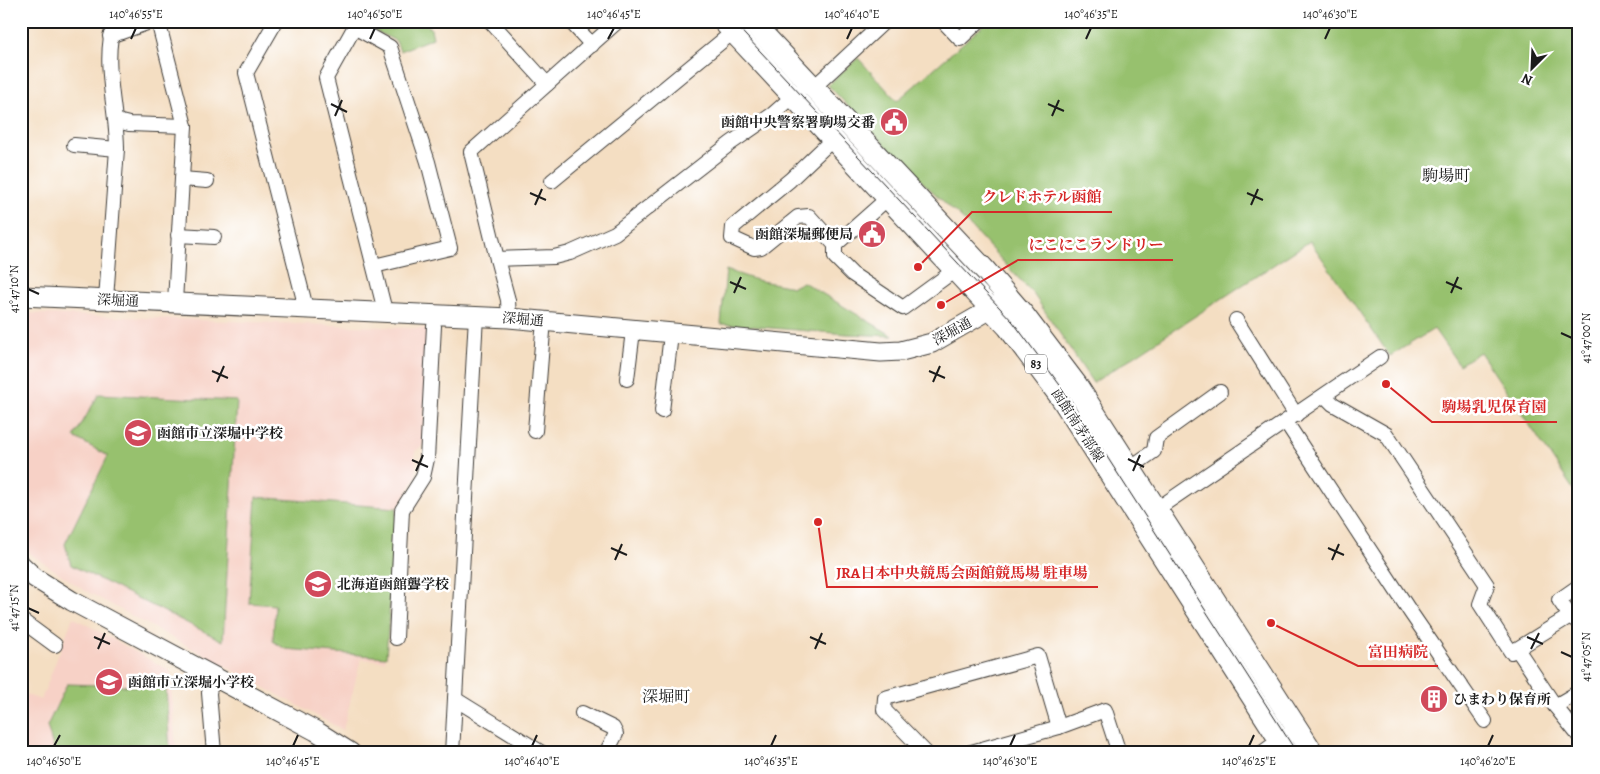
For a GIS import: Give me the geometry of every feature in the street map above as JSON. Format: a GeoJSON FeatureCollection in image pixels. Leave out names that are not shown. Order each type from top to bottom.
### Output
{"type":"FeatureCollection","features":[{"type":"Feature","properties":{"kind":"main road","name":"函館南茅部線"},"geometry":{"type":"LineString","coordinates":[[735,25],[805,90],[1010,298],[1076,384],[1130,468],[1148,515]]}},
{"type":"Feature","properties":{"kind":"main road","name":"函館南茅部線"},"geometry":{"type":"LineString","coordinates":[[805,90],[833,139],[991,309],[1062,399],[1148,515],[1288,741],[1313,753]]}},
{"type":"Feature","properties":{"kind":"street"},"geometry":{"type":"LineString","coordinates":[[106,299],[117,148],[117,121],[108,46],[115,21]]}},
{"type":"Feature","properties":{"kind":"street"},"geometry":{"type":"LineString","coordinates":[[110,36],[153,21]]}},
{"type":"Feature","properties":{"kind":"street"},"geometry":{"type":"LineString","coordinates":[[158,21],[185,126],[175,302]]}},
{"type":"Feature","properties":{"kind":"street"},"geometry":{"type":"LineString","coordinates":[[276,21],[246,73],[306,308]]}},
{"type":"Feature","properties":{"kind":"street"},"geometry":{"type":"LineString","coordinates":[[490,21],[547,84]]}},
{"type":"Feature","properties":{"kind":"street"},"geometry":{"type":"LineString","coordinates":[[570,21],[592,45]]}},
{"type":"Feature","properties":{"kind":"street"},"geometry":{"type":"LineString","coordinates":[[509,318],[508,300],[471,152],[618,21]]}},
{"type":"Feature","properties":{"kind":"street"},"geometry":{"type":"LineString","coordinates":[[497,259],[554,257],[570,253],[609,237],[805,90],[884,21]]}},
{"type":"Feature","properties":{"kind":"street"},"geometry":{"type":"LineString","coordinates":[[943,21],[960,39],[979,21]]}},
{"type":"Feature","properties":{"kind":"street"},"geometry":{"type":"LineString","coordinates":[[374,266],[450,248],[428,162],[390,46],[356,24],[326,78],[385,311]]}},
{"type":"Feature","properties":{"kind":"street"},"geometry":{"type":"LineString","coordinates":[[552,181],[735,25]]}},
{"type":"Feature","properties":{"kind":"street"},"geometry":{"type":"LineString","coordinates":[[117,121],[129,124],[185,126]]}},
{"type":"Feature","properties":{"kind":"street"},"geometry":{"type":"LineString","coordinates":[[833,139],[790,180],[733,227],[731,236],[757,248],[764,246],[798,216],[809,216],[835,245],[835,257],[852,274],[903,308],[955,270]]}},
{"type":"Feature","properties":{"kind":"street"},"geometry":{"type":"LineString","coordinates":[[74,145],[117,148]]}},
{"type":"Feature","properties":{"kind":"street"},"geometry":{"type":"LineString","coordinates":[[182,179],[207,180]]}},
{"type":"Feature","properties":{"kind":"street"},"geometry":{"type":"LineString","coordinates":[[835,245],[888,198]]}},
{"type":"Feature","properties":{"kind":"street"},"geometry":{"type":"LineString","coordinates":[[178,235],[214,237]]}},
{"type":"Feature","properties":{"kind":"street","name":"深堀通"},"geometry":{"type":"LineString","coordinates":[[21,296],[509,318],[881,352],[901,351],[932,343],[1010,298]]}},
{"type":"Feature","properties":{"kind":"street"},"geometry":{"type":"LineString","coordinates":[[452,753],[476,316]]}},
{"type":"Feature","properties":{"kind":"street"},"geometry":{"type":"LineString","coordinates":[[1236,320],[1291,419],[1411,613],[1485,721]]}},
{"type":"Feature","properties":{"kind":"street"},"geometry":{"type":"LineString","coordinates":[[396,638],[402,510],[423,477],[427,459],[434,326]]}},
{"type":"Feature","properties":{"kind":"street"},"geometry":{"type":"LineString","coordinates":[[535,431],[543,332]]}},
{"type":"Feature","properties":{"kind":"street"},"geometry":{"type":"LineString","coordinates":[[627,379],[632,339]]}},
{"type":"Feature","properties":{"kind":"street"},"geometry":{"type":"LineString","coordinates":[[662,412],[670,343]]}},
{"type":"Feature","properties":{"kind":"street"},"geometry":{"type":"LineString","coordinates":[[1148,515],[1380,358]]}},
{"type":"Feature","properties":{"kind":"street"},"geometry":{"type":"LineString","coordinates":[[1130,468],[1154,451],[1156,438],[1220,392]]}},
{"type":"Feature","properties":{"kind":"street"},"geometry":{"type":"LineString","coordinates":[[1324,396],[1333,404],[1386,434],[1487,585],[1480,604],[1511,652],[1574,619],[1559,600],[1579,586]]}},
{"type":"Feature","properties":{"kind":"street"},"geometry":{"type":"LineString","coordinates":[[22,568],[72,600],[351,753]]}},
{"type":"Feature","properties":{"kind":"street"},"geometry":{"type":"LineString","coordinates":[[21,620],[55,645]]}},
{"type":"Feature","properties":{"kind":"street"},"geometry":{"type":"LineString","coordinates":[[1518,648],[1555,706],[1579,736]]}},
{"type":"Feature","properties":{"kind":"street"},"geometry":{"type":"LineString","coordinates":[[926,753],[884,710],[885,698],[1038,656],[1059,727]]}},
{"type":"Feature","properties":{"kind":"street"},"geometry":{"type":"LineString","coordinates":[[213,676],[209,693],[214,753]]}},
{"type":"Feature","properties":{"kind":"street"},"geometry":{"type":"LineString","coordinates":[[1555,706],[1579,692]]}},
{"type":"Feature","properties":{"kind":"street"},"geometry":{"type":"LineString","coordinates":[[455,699],[542,753]]}},
{"type":"Feature","properties":{"kind":"street"},"geometry":{"type":"LineString","coordinates":[[968,753],[1059,727],[1105,710],[1120,753]]}},
{"type":"Feature","properties":{"kind":"street"},"geometry":{"type":"LineString","coordinates":[[582,713],[613,728],[616,734],[606,753]]}},
{"type":"Feature","properties":{"kind":"street"},"geometry":{"type":"LineString","coordinates":[[1262,753],[1288,741]]}},
{"type":"Feature","properties":{"kind":"shaded area"},"geometry":{"type":"Polygon","coordinates":[[[21,313],[429,329],[423,446],[415,451],[416,476],[398,508],[385,661],[361,659],[343,730],[84,590],[32,555],[21,544],[21,313]]]}},
{"type":"Feature","properties":{"kind":"shaded area","name":"函館市立深堀小学校"},"geometry":{"type":"Polygon","coordinates":[[[73,617],[170,671],[176,753],[21,753],[21,693],[41,700],[73,617]]]}},
{"type":"Feature","properties":{"kind":"green space"},"geometry":{"type":"Polygon","coordinates":[[[367,21],[423,21],[431,29],[433,38],[400,51],[396,41],[369,28],[367,21]]]}},
{"type":"Feature","properties":{"kind":"green space"},"geometry":{"type":"Polygon","coordinates":[[[988,21],[1579,21],[1579,498],[1480,352],[1459,365],[1434,329],[1390,356],[1310,241],[1093,383],[1034,295],[971,227],[904,165],[828,85],[858,58],[897,101],[988,21]]]}},
{"type":"Feature","properties":{"kind":"green space"},"geometry":{"type":"Polygon","coordinates":[[[726,270],[756,280],[793,287],[803,282],[893,336],[721,324],[726,270]]]}},
{"type":"Feature","properties":{"kind":"green space"},"geometry":{"type":"Polygon","coordinates":[[[99,394],[237,401],[223,641],[71,565],[65,544],[108,456],[74,437],[99,394]]]}},
{"type":"Feature","properties":{"kind":"green space"},"geometry":{"type":"Polygon","coordinates":[[[256,497],[397,508],[386,657],[285,649],[273,641],[275,605],[249,603],[256,497]]]}},
{"type":"Feature","properties":{"kind":"green space"},"geometry":{"type":"Polygon","coordinates":[[[67,684],[166,687],[170,753],[55,753],[47,726],[67,684]]]}},
{"type":"Feature","properties":{"kind":"tram line"},"geometry":{"type":"LineString","coordinates":[[732,21],[1013,322],[1068,396],[1297,753]]}},
{"type":"Feature","properties":{"kind":"place","name":"函館中央警察署駒場交番"},"geometry":{"type":"Point","coordinates":[894,122]}},
{"type":"Feature","properties":{"kind":"place","name":"函館深堀郵便局"},"geometry":{"type":"Point","coordinates":[872,234]}},
{"type":"Feature","properties":{"kind":"place","name":"クレドホテル函館"},"geometry":{"type":"Point","coordinates":[918,267]}},
{"type":"Feature","properties":{"kind":"place","name":"にこにこランドリー"},"geometry":{"type":"Point","coordinates":[941,305]}},
{"type":"Feature","properties":{"kind":"place","name":"駒場乳児保育園"},"geometry":{"type":"Point","coordinates":[1386,384]}},
{"type":"Feature","properties":{"kind":"place","name":"函館市立深堀中学校"},"geometry":{"type":"Point","coordinates":[138,433]}},
{"type":"Feature","properties":{"kind":"place","name":"JRA日本中央競馬会函館競馬場 駐車場"},"geometry":{"type":"Point","coordinates":[818,522]}},
{"type":"Feature","properties":{"kind":"place","name":"北海道函館聾学校"},"geometry":{"type":"Point","coordinates":[318,584]}},
{"type":"Feature","properties":{"kind":"place","name":"富田病院"},"geometry":{"type":"Point","coordinates":[1271,623]}},
{"type":"Feature","properties":{"kind":"place","name":"函館市立深堀小学校"},"geometry":{"type":"Point","coordinates":[109,682]}},
{"type":"Feature","properties":{"kind":"place","name":"ひまわり保育所"},"geometry":{"type":"Point","coordinates":[1434,699]}},
{"type":"Feature","properties":{"kind":"district","name":"駒場町"},"geometry":{"type":"Point","coordinates":[1446,175]}},
{"type":"Feature","properties":{"kind":"district","name":"深堀町"},"geometry":{"type":"Point","coordinates":[666,696]}}]}
